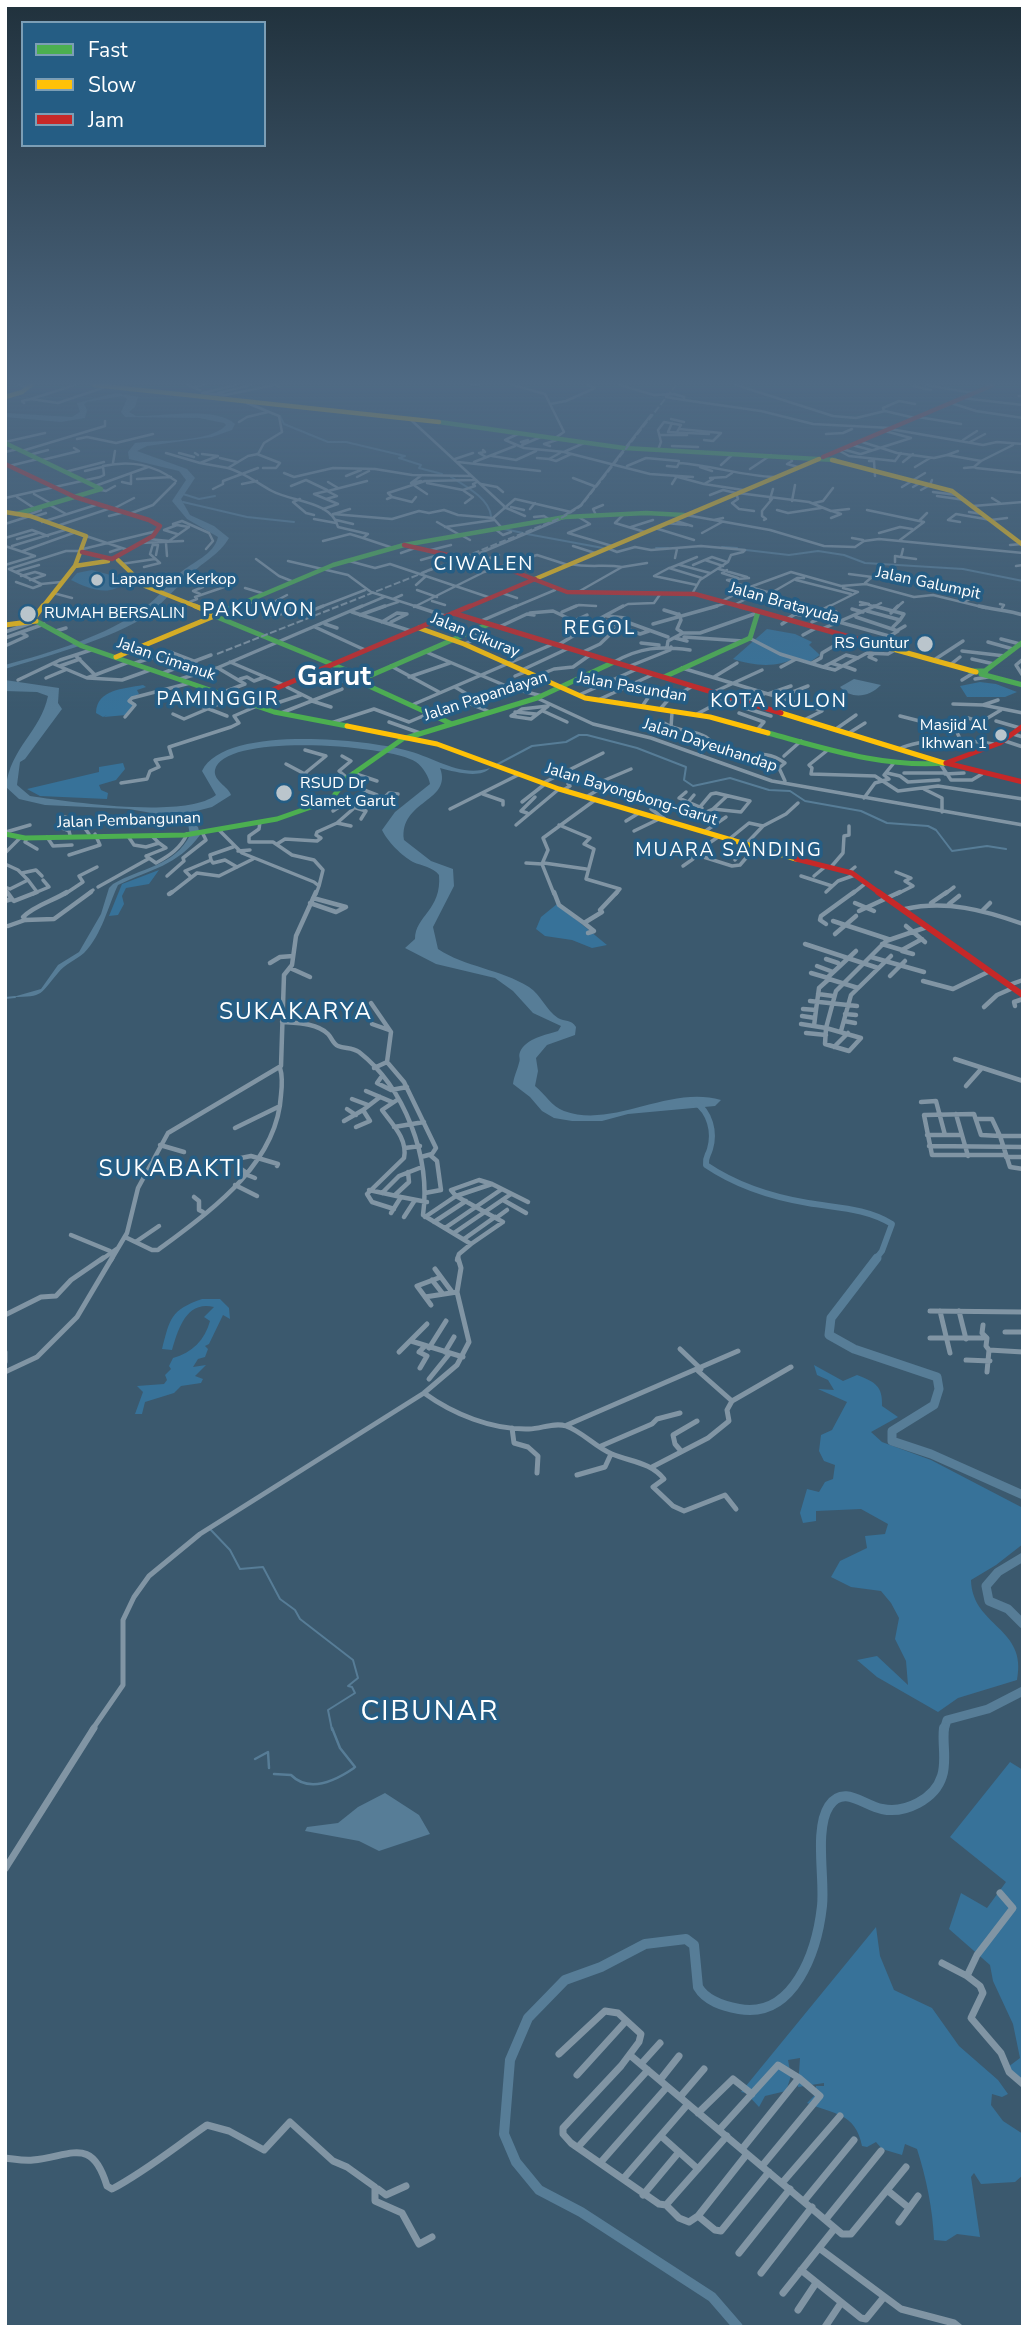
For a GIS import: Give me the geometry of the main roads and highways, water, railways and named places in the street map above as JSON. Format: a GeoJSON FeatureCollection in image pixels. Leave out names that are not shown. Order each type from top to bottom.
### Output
{"type":"FeatureCollection","features":[{"type":"Feature","properties":{"kind":"main road"},"geometry":{"type":"LineString","coordinates":[[67,494],[99,504],[111,511],[127,513],[154,523],[160,530],[149,542],[125,549],[113,560],[75,566]]}},
{"type":"Feature","properties":{"kind":"main road"},"geometry":{"type":"LineString","coordinates":[[17,514],[50,509],[83,494]]}},
{"type":"Feature","properties":{"kind":"main road"},"geometry":{"type":"LineString","coordinates":[[244,702],[388,638],[491,598],[594,553],[610,550],[645,532],[654,524],[670,522],[735,494]]}},
{"type":"Feature","properties":{"kind":"main road"},"geometry":{"type":"LineString","coordinates":[[956,494],[1021,543]]}},
{"type":"Feature","properties":{"kind":"main road"},"geometry":{"type":"LineString","coordinates":[[5,625],[36,622],[53,593],[75,566],[86,536],[30,516],[6,512]]}},
{"type":"Feature","properties":{"kind":"main road"},"geometry":{"type":"LineString","coordinates":[[116,657],[340,562],[393,548],[403,549],[461,535],[569,516],[686,515]]}},
{"type":"Feature","properties":{"kind":"main road","name":"Jalan Bratayuda"},"geometry":{"type":"LineString","coordinates":[[403,549],[415,548],[500,567],[535,579],[555,590],[578,593],[692,594],[705,600],[736,600],[758,612],[785,621],[816,625],[875,649],[895,650],[916,659],[985,673],[1023,685]]}},
{"type":"Feature","properties":{"kind":"main road"},"geometry":{"type":"LineString","coordinates":[[82,551],[113,560],[139,583],[157,592],[363,677]]}},
{"type":"Feature","properties":{"kind":"main road"},"geometry":{"type":"LineString","coordinates":[[664,677],[747,639],[758,612]]}},
{"type":"Feature","properties":{"kind":"main road"},"geometry":{"type":"LineString","coordinates":[[449,615],[499,626],[731,697],[774,714],[836,729],[943,764],[1023,782]]}},
{"type":"Feature","properties":{"kind":"main road","name":"Jalan Cimanuk"},"geometry":{"type":"LineString","coordinates":[[36,622],[70,642],[91,650],[133,662],[279,714],[330,723],[389,742],[404,738]]}},
{"type":"Feature","properties":{"kind":"main road"},"geometry":{"type":"LineString","coordinates":[[452,724],[358,681],[452,640],[476,635],[485,623]]}},
{"type":"Feature","properties":{"kind":"main road","name":"Jalan Cikuray"},"geometry":{"type":"LineString","coordinates":[[410,630],[463,644],[507,664],[520,673],[559,688]]}},
{"type":"Feature","properties":{"kind":"main road"},"geometry":{"type":"LineString","coordinates":[[985,673],[1019,645]]}},
{"type":"Feature","properties":{"kind":"main road","name":"Jalan Papandayan"},"geometry":{"type":"LineString","coordinates":[[404,738],[539,697],[614,662]]}},
{"type":"Feature","properties":{"kind":"main road","name":"Jalan Pasundan"},"geometry":{"type":"LineString","coordinates":[[559,688],[598,700],[697,714],[893,764],[904,771],[928,772],[943,764]]}},
{"type":"Feature","properties":{"kind":"main road"},"geometry":{"type":"LineString","coordinates":[[943,764],[1005,741],[1018,729]]}},
{"type":"Feature","properties":{"kind":"main road","name":"Jalan Bayongbong-Garut"},"geometry":{"type":"LineString","coordinates":[[404,738],[437,744],[544,784],[639,813],[660,816],[669,822],[755,850],[853,871],[1012,986],[1023,997]]}},
{"type":"Feature","properties":{"kind":"main road","name":"Jalan Pembangunan"},"geometry":{"type":"LineString","coordinates":[[5,833],[24,838],[94,833],[152,836],[219,830],[260,822],[331,800],[347,777],[389,742]]}},
{"type":"Feature","properties":{"kind":"main road","name":"Jalan Pembangunan"},"geometry":{"type":"LineString","coordinates":[[5,833],[47,837],[94,833],[188,834]]}},
{"type":"Feature","properties":{"kind":"waterway"},"geometry":{"type":"LineString","coordinates":[[183,494],[199,499],[215,496]]}},
{"type":"Feature","properties":{"kind":"waterway"},"geometry":{"type":"LineString","coordinates":[[475,494],[486,504],[491,516]]}},
{"type":"Feature","properties":{"kind":"waterway"},"geometry":{"type":"LineString","coordinates":[[183,502],[247,517],[294,522]]}},
{"type":"Feature","properties":{"kind":"waterway"},"geometry":{"type":"LineString","coordinates":[[504,529],[523,533]]}},
{"type":"Feature","properties":{"kind":"waterway"},"geometry":{"type":"LineString","coordinates":[[527,534],[603,548]]}},
{"type":"Feature","properties":{"kind":"waterway"},"geometry":{"type":"LineString","coordinates":[[722,547],[737,548]]}},
{"type":"Feature","properties":{"kind":"waterway"},"geometry":{"type":"LineString","coordinates":[[656,548],[668,548]]}},
{"type":"Feature","properties":{"kind":"waterway"},"geometry":{"type":"LineString","coordinates":[[746,550],[789,555],[818,551],[844,555],[865,563],[963,569],[1023,581]]}},
{"type":"Feature","properties":{"kind":"waterway"},"geometry":{"type":"LineString","coordinates":[[498,764],[532,746],[566,742],[579,735],[587,735],[637,748],[686,767],[684,780],[693,786],[730,778],[769,790],[790,791],[805,801],[861,811],[887,823],[928,826],[936,830],[952,851],[987,846],[1006,849]]}},
{"type":"Feature","properties":{"kind":"waterway"},"geometry":{"type":"LineString","coordinates":[[5,998],[15,997]]}},
{"type":"Feature","properties":{"kind":"waterway"},"geometry":{"type":"LineString","coordinates":[[695,1102],[708,1117],[711,1129],[706,1165],[742,1185],[768,1194],[862,1212],[892,1224],[882,1251],[875,1260]]}},
{"type":"Feature","properties":{"kind":"waterway"},"geometry":{"type":"LineString","coordinates":[[877,1258],[831,1318],[829,1335],[854,1349],[937,1377],[939,1389],[934,1405],[892,1431],[892,1441],[931,1454],[1023,1495]]}},
{"type":"Feature","properties":{"kind":"waterway"},"geometry":{"type":"LineString","coordinates":[[210,1529],[230,1550],[240,1569],[263,1567],[280,1599],[295,1610],[300,1619],[353,1660],[358,1678],[348,1686],[352,1687],[355,1693],[328,1710],[332,1730]]}},
{"type":"Feature","properties":{"kind":"waterway"},"geometry":{"type":"LineString","coordinates":[[1023,1557],[998,1572],[986,1586],[989,1601],[1008,1609],[1023,1624]]}},
{"type":"Feature","properties":{"kind":"waterway"},"geometry":{"type":"LineString","coordinates":[[944,1730],[947,1720],[988,1709],[1023,1691]]}},
{"type":"Feature","properties":{"kind":"waterway"},"geometry":{"type":"LineString","coordinates":[[332,1728],[340,1748],[355,1767]]}},
{"type":"Feature","properties":{"kind":"waterway"},"geometry":{"type":"LineString","coordinates":[[738,2327],[712,2297],[581,2212],[539,2190],[516,2162],[504,2134],[510,2060],[528,2018],[565,1980],[601,1967],[645,1944],[686,1939],[694,1945],[698,1987],[706,1996],[727,2006],[758,2009],[774,2003],[788,1993],[808,1961],[819,1924],[823,1895],[822,1828],[829,1806],[835,1800],[848,1796],[875,1807],[891,1810],[909,1807],[926,1798],[933,1792],[942,1776],[944,1730]]}},
{"type":"Feature","properties":{"kind":"waterway"},"geometry":{"type":"LineString","coordinates":[[255,1759],[268,1752],[269,1768]]}},
{"type":"Feature","properties":{"kind":"waterway"},"geometry":{"type":"LineString","coordinates":[[274,1774],[291,1775],[298,1780],[314,1784],[330,1781],[354,1768]]}},
{"type":"Feature","properties":{"kind":"railway"},"geometry":{"type":"LineString","coordinates":[[464,557],[563,517],[581,506],[591,494]]}},
{"type":"Feature","properties":{"kind":"railway"},"geometry":{"type":"LineString","coordinates":[[217,654],[461,558]]}},
{"type":"Feature","properties":{"kind":"place","name":"Lapangan Kerkop"},"geometry":{"type":"Point","coordinates":[97,580]}},
{"type":"Feature","properties":{"kind":"place","name":"RUMAH BERSALIN"},"geometry":{"type":"Point","coordinates":[28,614]}},
{"type":"Feature","properties":{"kind":"place","name":"RS Guntur"},"geometry":{"type":"Point","coordinates":[925,644]}},
{"type":"Feature","properties":{"kind":"place","name":"Masjid Al Ikhwan 1"},"geometry":{"type":"Point","coordinates":[1001,735]}},
{"type":"Feature","properties":{"kind":"place","name":"RSUD Dr Slamet Garut"},"geometry":{"type":"Point","coordinates":[284,793]}},
{"type":"Feature","properties":{"kind":"district","name":"CIWALEN"},"geometry":{"type":"Point","coordinates":[484,565]}},
{"type":"Feature","properties":{"kind":"district","name":"PAKUWON"},"geometry":{"type":"Point","coordinates":[259,611]}},
{"type":"Feature","properties":{"kind":"district","name":"REGOL"},"geometry":{"type":"Point","coordinates":[600,629]}},
{"type":"Feature","properties":{"kind":"district","name":"Garut"},"geometry":{"type":"Point","coordinates":[334,678]}},
{"type":"Feature","properties":{"kind":"district","name":"PAMINGGIR"},"geometry":{"type":"Point","coordinates":[218,700]}},
{"type":"Feature","properties":{"kind":"district","name":"KOTA KULON"},"geometry":{"type":"Point","coordinates":[779,702]}},
{"type":"Feature","properties":{"kind":"district","name":"MUARA SANDING"},"geometry":{"type":"Point","coordinates":[729,851]}},
{"type":"Feature","properties":{"kind":"district","name":"SUKAKARYA"},"geometry":{"type":"Point","coordinates":[296,1013]}},
{"type":"Feature","properties":{"kind":"district","name":"SUKABAKTI"},"geometry":{"type":"Point","coordinates":[171,1170]}},
{"type":"Feature","properties":{"kind":"district","name":"CIBUNAR"},"geometry":{"type":"Point","coordinates":[430,1713]}}]}
